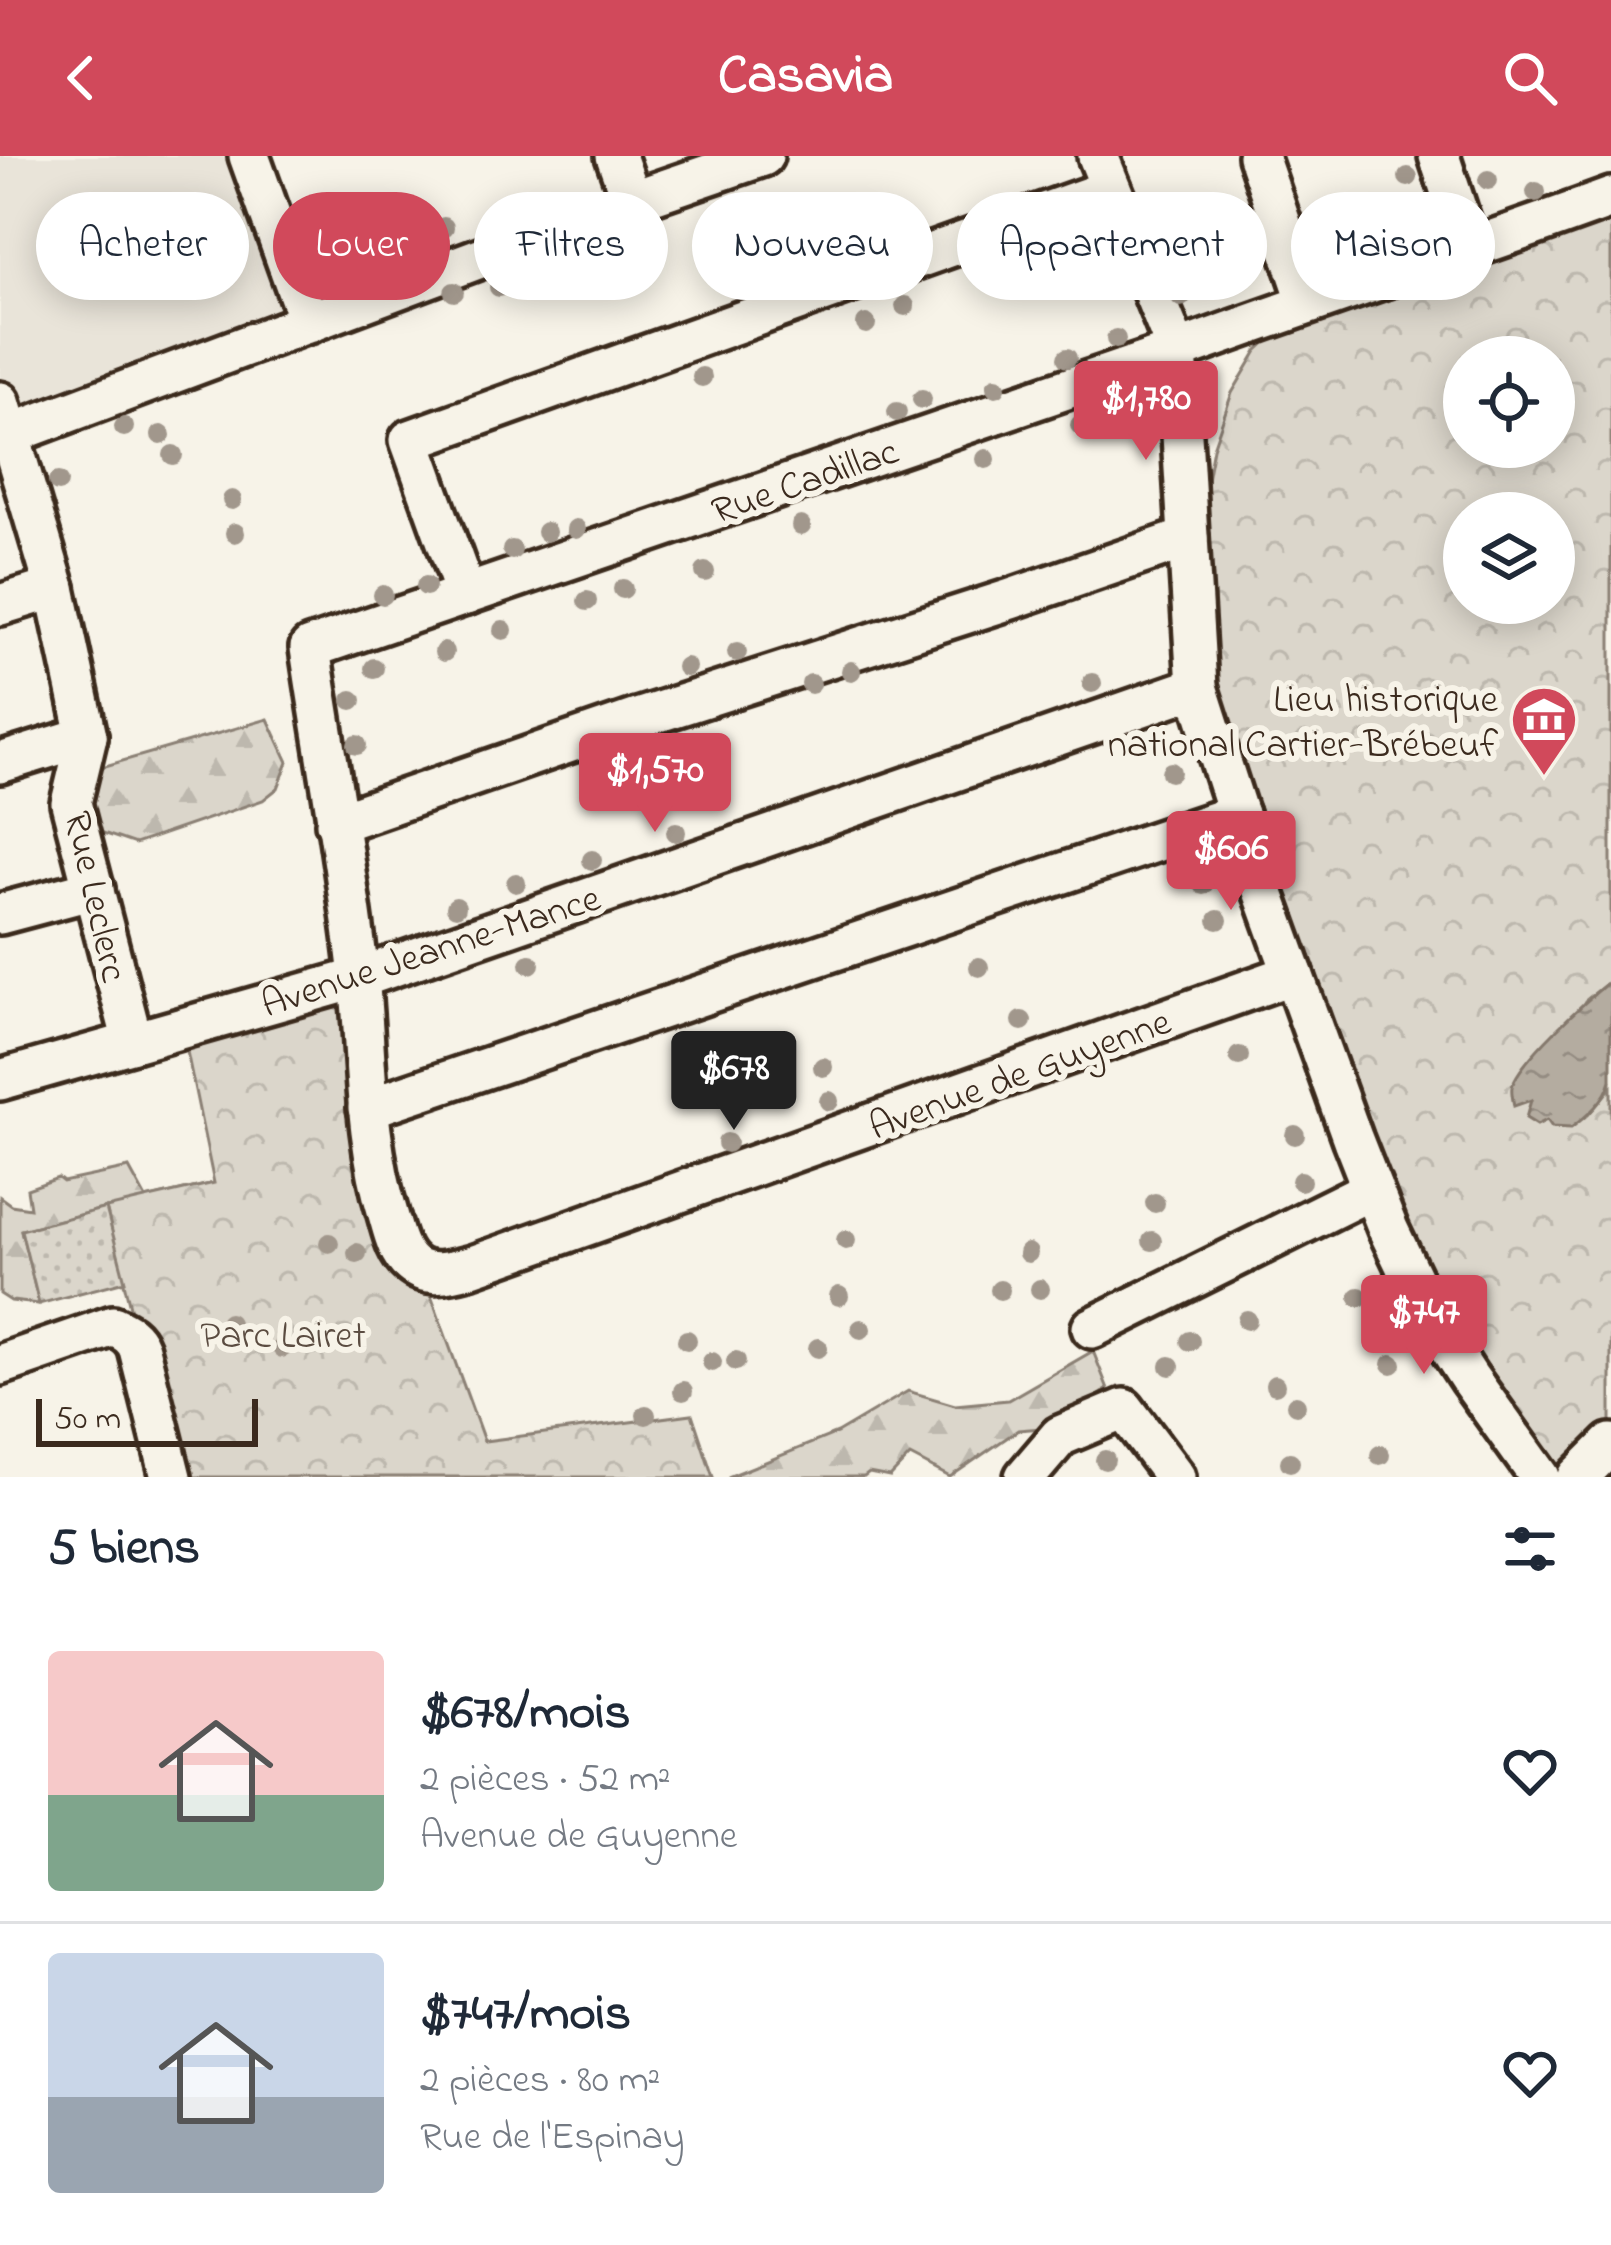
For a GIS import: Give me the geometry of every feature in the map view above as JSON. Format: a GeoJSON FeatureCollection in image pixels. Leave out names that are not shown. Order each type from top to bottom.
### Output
{"type":"FeatureCollection","features":[{"type":"Feature","properties":{"kind":"street"},"geometry":{"type":"LineString","coordinates":[[616,156],[629,192]]}},
{"type":"Feature","properties":{"kind":"street"},"geometry":{"type":"LineString","coordinates":[[658,192],[763,156]]}},
{"type":"Feature","properties":{"kind":"street"},"geometry":{"type":"LineString","coordinates":[[1258,156],[1307,303]]}},
{"type":"Feature","properties":{"kind":"street"},"geometry":{"type":"LineString","coordinates":[[1439,156],[1451,192]]}},
{"type":"Feature","properties":{"kind":"street"},"geometry":{"type":"LineString","coordinates":[[255,158],[309,322]]}},
{"type":"Feature","properties":{"kind":"street"},"geometry":{"type":"LineString","coordinates":[[466,595],[410,440],[1104,172],[1177,351],[1197,687],[1238,814],[1372,1189],[1432,1321],[1540,1477]]}},
{"type":"Feature","properties":{"kind":"street","name":"Rue Cadillac"},"geometry":{"type":"LineString","coordinates":[[1495,241],[1611,198]]}},
{"type":"Feature","properties":{"kind":"street"},"geometry":{"type":"LineString","coordinates":[[3,425],[309,322],[474,260]]}},
{"type":"Feature","properties":{"kind":"street","name":"Rue Cadillac"},"geometry":{"type":"LineString","coordinates":[[359,978],[310,648],[1316,300]]}},
{"type":"Feature","properties":{"kind":"street","name":"Rue Leclerc"},"geometry":{"type":"LineString","coordinates":[[3,425],[55,588],[87,736],[71,803],[133,1042]]}},
{"type":"Feature","properties":{"kind":"street"},"geometry":{"type":"LineString","coordinates":[[336,823],[1188,538]]}},
{"type":"Feature","properties":{"kind":"street"},"geometry":{"type":"LineString","coordinates":[[0,605],[55,588]]}},
{"type":"Feature","properties":{"kind":"street","name":"Avenue Jeanne-Mance"},"geometry":{"type":"LineString","coordinates":[[0,1080],[359,978],[1197,687]]}},
{"type":"Feature","properties":{"kind":"street"},"geometry":{"type":"LineString","coordinates":[[0,764],[87,736]]}},
{"type":"Feature","properties":{"kind":"street"},"geometry":{"type":"LineString","coordinates":[[368,1108],[1238,814]]}},
{"type":"Feature","properties":{"kind":"street"},"geometry":{"type":"LineString","coordinates":[[0,914],[94,889]]}},
{"type":"Feature","properties":{"kind":"street","name":"Avenue de Guyenne"},"geometry":{"type":"LineString","coordinates":[[359,978],[376,1178],[397,1244],[409,1263],[422,1271],[445,1274],[1293,974]]}},
{"type":"Feature","properties":{"kind":"street"},"geometry":{"type":"LineString","coordinates":[[1092,1328],[1372,1189]]}},
{"type":"Feature","properties":{"kind":"street"},"geometry":{"type":"LineString","coordinates":[[0,1365],[113,1326],[125,1331],[140,1349],[171,1477]]}},
{"type":"Feature","properties":{"kind":"street"},"geometry":{"type":"LineString","coordinates":[[1025,1477],[1060,1436],[1124,1409],[1175,1477]]}},
{"type":"Feature","properties":{"kind":"street"},"geometry":{"type":"LineString","coordinates":[[1578,1477],[1611,1444]]}},
{"type":"Feature","properties":{"kind":"shaded area"},"geometry":{"type":"Polygon","coordinates":[[[0,156],[249,156],[273,223],[273,300],[301,300],[309,323],[9,435],[0,402],[0,156]]]}},
{"type":"Feature","properties":{"kind":"green space"},"geometry":{"type":"Polygon","coordinates":[[[1611,198],[1611,980],[1585,1001],[1532,1099],[1547,1119],[1588,1115],[1611,1080],[1611,1444],[1578,1477],[1540,1477],[1469,1379],[1258,877],[1190,570],[1213,448],[1232,393],[1257,351],[1317,300],[1495,300],[1495,238],[1611,198]]]}},
{"type":"Feature","properties":{"kind":"green space"},"geometry":{"type":"Polygon","coordinates":[[[268,719],[288,762],[278,788],[263,800],[135,844],[100,832],[75,806],[67,777],[268,719]]]}},
{"type":"Feature","properties":{"kind":"green space","name":"Parc Lairet"},"geometry":{"type":"Polygon","coordinates":[[[359,978],[365,1088],[422,1271],[484,1441],[692,1414],[713,1477],[171,1477],[106,1208],[214,1183],[182,1027],[359,978]]]}},
{"type":"Feature","properties":{"kind":"green space"},"geometry":{"type":"Polygon","coordinates":[[[129,1168],[146,1199],[214,1183],[361,1184],[106,1208],[21,1230],[39,1304],[11,1301],[0,1294],[0,1197],[11,1205],[30,1208],[27,1189],[58,1178],[63,1182],[129,1168]]]}},
{"type":"Feature","properties":{"kind":"green space"},"geometry":{"type":"Polygon","coordinates":[[[106,1208],[125,1281],[39,1304],[21,1230],[106,1208]]]}},
{"type":"Feature","properties":{"kind":"green space"},"geometry":{"type":"Polygon","coordinates":[[[1093,1351],[1108,1389],[1066,1420],[1018,1430],[950,1477],[910,1456],[890,1477],[869,1473],[864,1477],[728,1477],[837,1433],[908,1391],[955,1405],[1008,1400],[1093,1351]]]}},
{"type":"Feature","properties":{"kind":"water"},"geometry":{"type":"Polygon","coordinates":[[[1611,980],[1609,1087],[1571,1128],[1552,1127],[1547,1120],[1537,1125],[1526,1118],[1531,1100],[1514,1106],[1512,1089],[1517,1076],[1556,1030],[1611,980]]]}},
{"type":"Feature","properties":{"kind":"place","name":"Lieu historique national Cartier-Brébeuf"},"geometry":{"type":"Point","coordinates":[1544,778]}}]}
